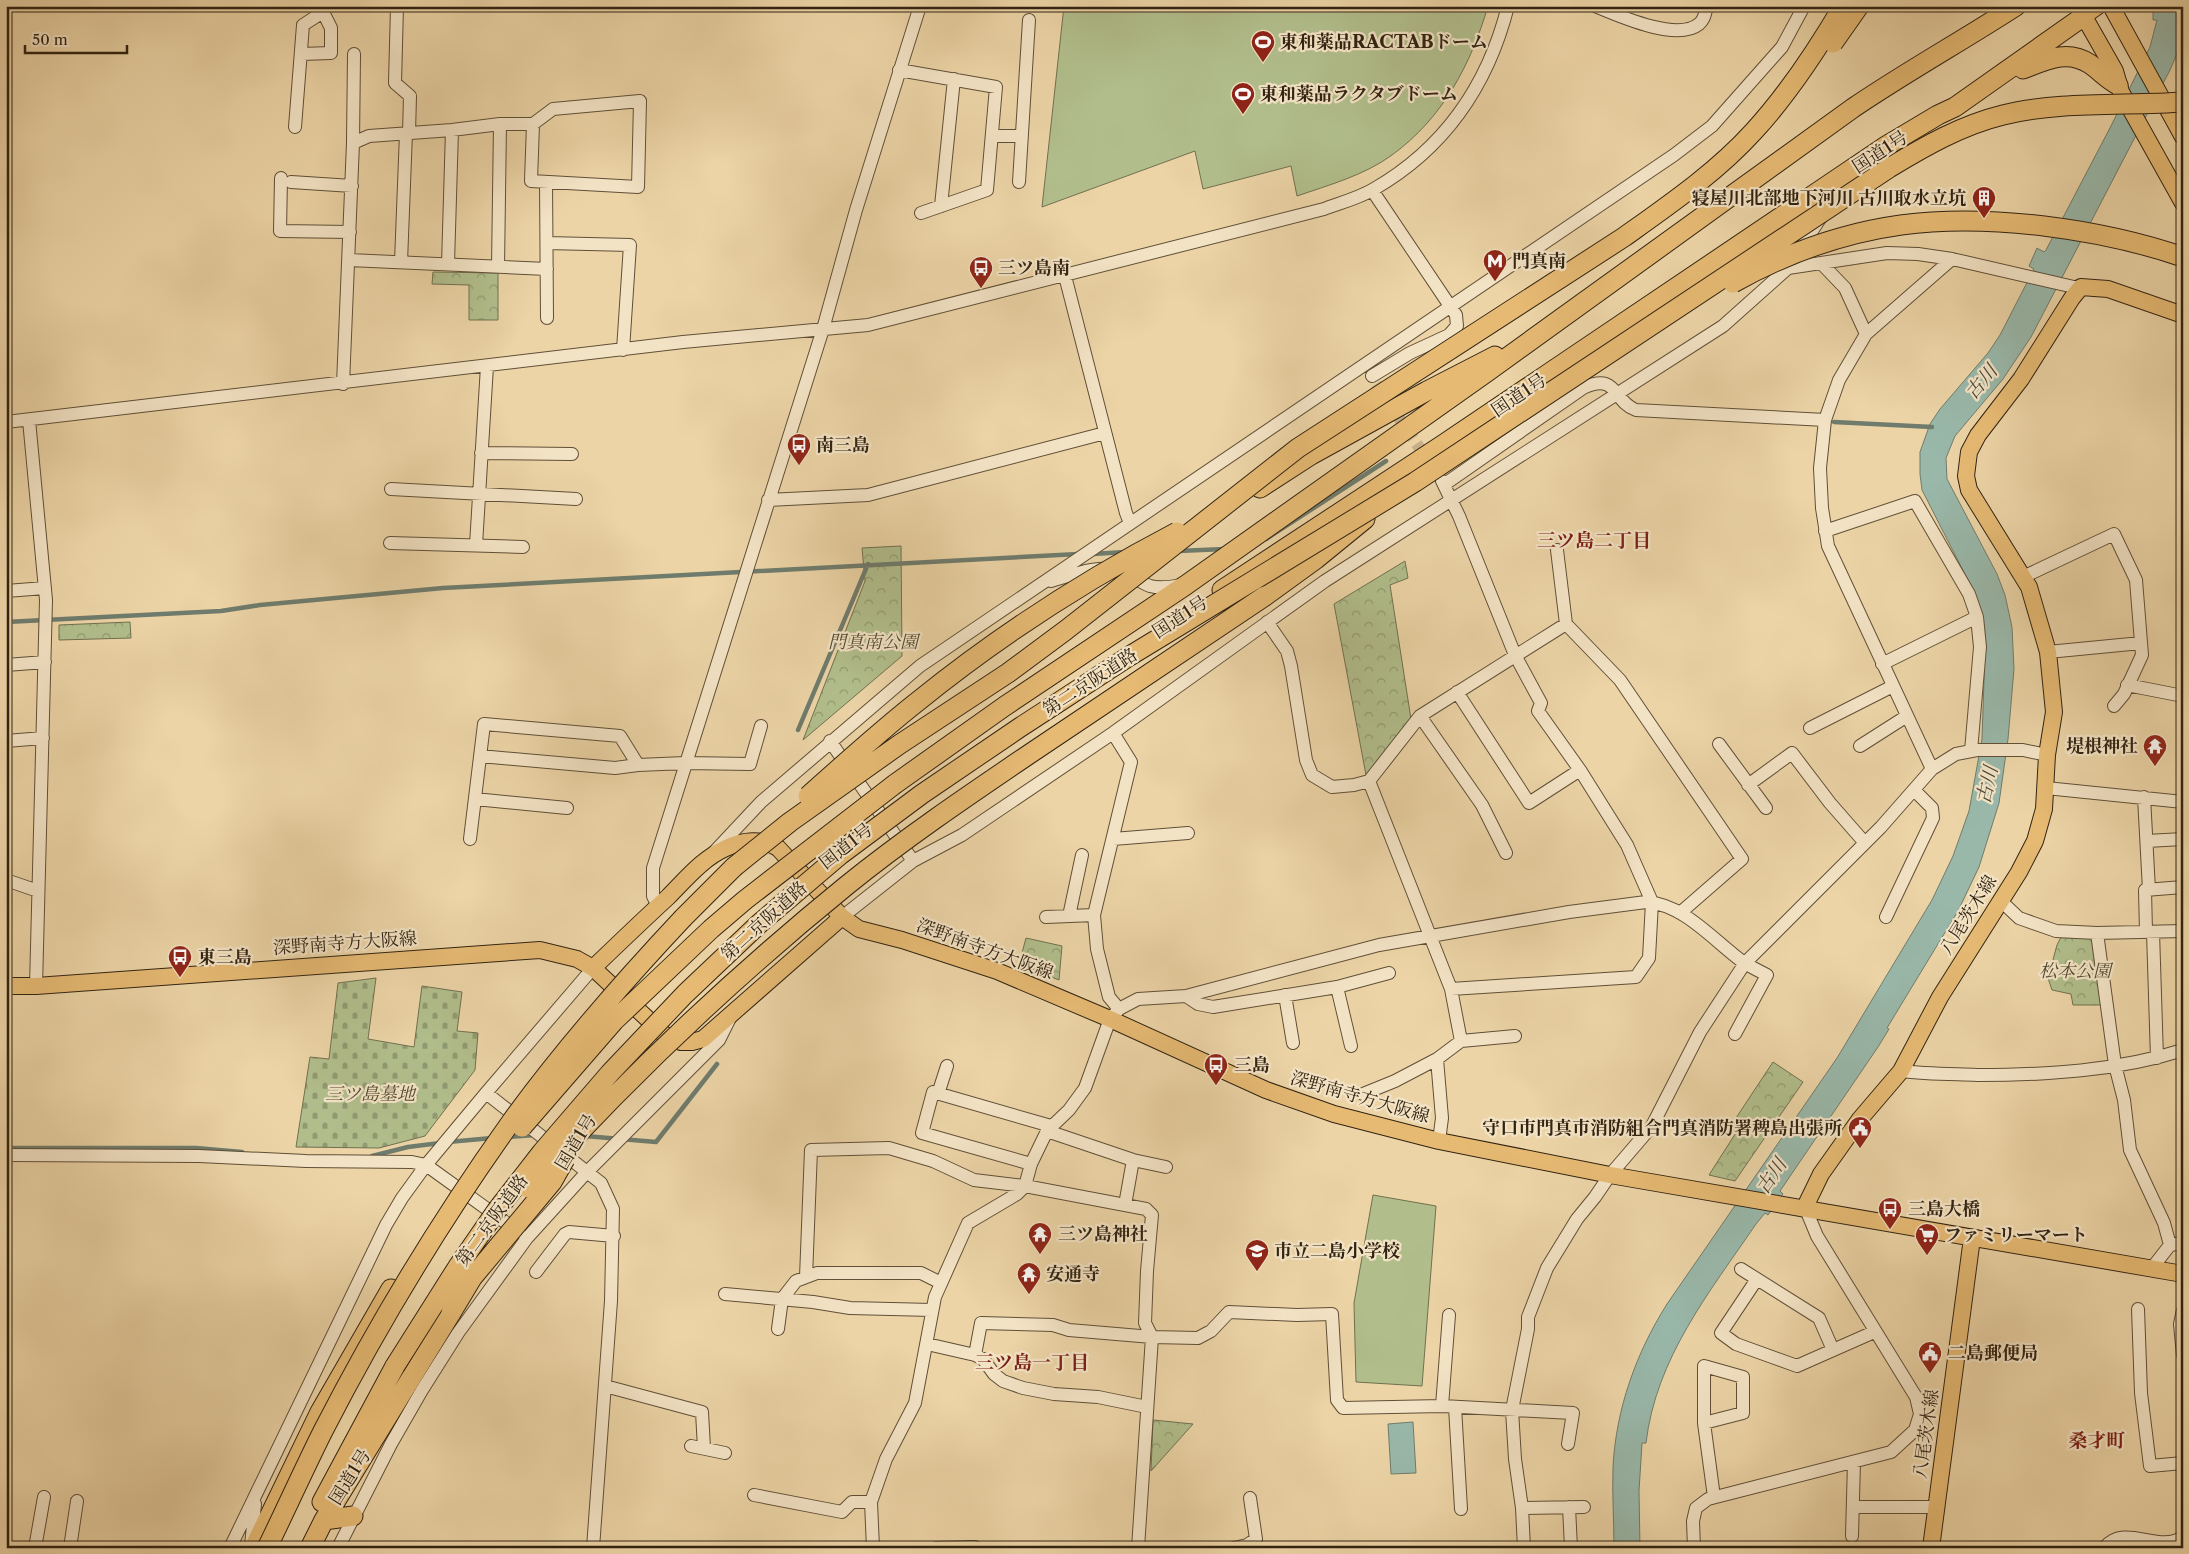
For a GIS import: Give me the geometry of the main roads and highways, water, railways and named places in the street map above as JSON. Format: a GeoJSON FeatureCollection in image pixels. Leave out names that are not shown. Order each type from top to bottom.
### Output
{"type":"FeatureCollection","features":[{"type":"Feature","properties":{"kind":"highway"},"geometry":{"type":"LineString","coordinates":[[1754,131],[1821,43],[1843,6]]}},
{"type":"Feature","properties":{"kind":"highway"},"geometry":{"type":"LineString","coordinates":[[734,867],[790,822],[842,784],[1008,673],[1066,630],[1298,448],[1624,237],[1713,169],[1793,92],[1824,55],[1859,6]]}},
{"type":"Feature","properties":{"kind":"highway"},"geometry":{"type":"LineString","coordinates":[[1979,30],[1981,18],[1991,6]]}},
{"type":"Feature","properties":{"kind":"highway","name":"国道1号"},"geometry":{"type":"LineString","coordinates":[[310,1548],[324,1520],[472,1278],[520,1233],[620,1068],[686,986],[756,917],[900,792],[1005,706],[1186,585],[1533,340],[1859,104],[2016,6]]}},
{"type":"Feature","properties":{"kind":"highway","name":"国道1号"},"geometry":{"type":"LineString","coordinates":[[252,1548],[320,1412],[391,1289],[465,1193],[527,1126],[614,1021],[745,900],[900,792],[1015,722],[1444,444],[1886,146],[1955,107],[1996,80],[2087,10]]}},
{"type":"Feature","properties":{"kind":"highway"},"geometry":{"type":"LineString","coordinates":[[1996,80],[2057,56],[2071,56],[2082,59],[2120,88]]}},
{"type":"Feature","properties":{"kind":"highway"},"geometry":{"type":"LineString","coordinates":[[1562,384],[1889,168],[1954,131],[1988,119],[2021,112],[2066,107],[2183,102]]}},
{"type":"Feature","properties":{"kind":"highway"},"geometry":{"type":"LineString","coordinates":[[1562,384],[1736,281],[1783,258],[1828,241],[1866,231],[1902,225],[1940,222],[2022,224],[2118,239],[2183,257]]}},
{"type":"Feature","properties":{"kind":"highway"},"geometry":{"type":"LineString","coordinates":[[734,867],[785,816],[876,735],[980,654],[1098,577],[1168,536],[1260,488],[1311,455],[1482,362],[1533,340]]}},
{"type":"Feature","properties":{"kind":"highway","name":"第二京阪道路"},"geometry":{"type":"LineString","coordinates":[[299,1548],[352,1444],[395,1366],[457,1268],[497,1210],[542,1152],[610,1073],[685,994],[760,923],[840,855],[922,794],[1018,728],[1128,657],[1415,482],[1562,384]]}},
{"type":"Feature","properties":{"kind":"highway"},"geometry":{"type":"LineString","coordinates":[[395,1366],[506,1213],[559,1154],[681,1031],[779,942],[847,885],[946,811],[1265,596],[1316,559],[1361,523],[1444,444]]}},
{"type":"Feature","properties":{"kind":"highway","name":"第二京阪道路"},"geometry":{"type":"LineString","coordinates":[[267,1548],[323,1432],[365,1353],[426,1249],[491,1152],[564,1052],[683,918],[734,867]]}},
{"type":"Feature","properties":{"kind":"highway"},"geometry":{"type":"LineString","coordinates":[[324,1520],[353,1516]]}},
{"type":"Feature","properties":{"kind":"main road"},"geometry":{"type":"LineString","coordinates":[[2111,6],[2183,137]]}},
{"type":"Feature","properties":{"kind":"main road"},"geometry":{"type":"LineString","coordinates":[[2087,10],[2115,71],[2120,88],[2183,203]]}},
{"type":"Feature","properties":{"kind":"main road","name":"八尾茨木線"},"geometry":{"type":"LineString","coordinates":[[1806,1207],[1821,1174],[1860,1120],[1900,1071],[1940,997],[2020,872],[2035,841],[2044,808],[2048,754],[2054,712],[2048,652],[2029,587],[1969,490],[1966,476],[1969,452],[1978,435],[2021,379],[2078,287],[2108,289],[2183,316]]}},
{"type":"Feature","properties":{"kind":"main road","name":"深野南寺方大阪線"},"geometry":{"type":"LineString","coordinates":[[593,968],[704,862],[726,848],[744,842],[771,843],[778,848],[842,917],[859,929],[902,940],[997,971],[1115,1014],[1266,1090],[1303,1104],[1363,1123],[1439,1141],[1610,1175],[1806,1207]]}},
{"type":"Feature","properties":{"kind":"main road","name":"深野南寺方大阪線"},"geometry":{"type":"LineString","coordinates":[[6,986],[36,986],[540,950],[577,959],[593,968],[668,1037],[674,1040],[692,1042],[703,1039],[731,1016],[842,917]]}},
{"type":"Feature","properties":{"kind":"main road"},"geometry":{"type":"LineString","coordinates":[[1806,1207],[2183,1274]]}},
{"type":"Feature","properties":{"kind":"main road","name":"八尾茨木線"},"geometry":{"type":"LineString","coordinates":[[1931,1548],[1972,1238]]}},
{"type":"Feature","properties":{"kind":"water","name":"古川"},"geometry":{"type":"Polygon","coordinates":[[[2153,6],[2183,6],[2183,40],[2170,70],[2031,337],[2003,379],[1955,436],[1946,458],[1947,479],[1997,574],[2005,595],[2012,627],[2014,669],[2008,739],[1999,803],[1979,867],[1958,911],[1887,1028],[1889,1029],[1878,1047],[1780,1191],[1783,1194],[1768,1215],[1765,1213],[1756,1224],[1720,1275],[1687,1328],[1661,1383],[1652,1412],[1646,1443],[1642,1443],[1639,1491],[1640,1548],[1614,1548],[1613,1467],[1618,1424],[1630,1382],[1646,1342],[1667,1304],[1837,1058],[1932,900],[1953,856],[1969,811],[1982,739],[1985,651],[1973,590],[1922,490],[1920,452],[1930,424],[1940,409],[1988,353],[2000,335],[2034,269],[2029,266],[2037,248],[2044,252],[2046,250],[2111,126],[2150,47],[2157,20],[2153,20],[2153,6]]]}},
{"type":"Feature","properties":{"kind":"water"},"geometry":{"type":"Polygon","coordinates":[[[1413,1422],[1416,1473],[1391,1474],[1388,1424],[1413,1422]]]}},
{"type":"Feature","properties":{"kind":"waterway"},"geometry":{"type":"LineString","coordinates":[[1834,422],[1932,427]]}},
{"type":"Feature","properties":{"kind":"waterway"},"geometry":{"type":"LineString","coordinates":[[1266,539],[1386,461]]}},
{"type":"Feature","properties":{"kind":"waterway"},"geometry":{"type":"LineString","coordinates":[[1178,551],[1225,549]]}},
{"type":"Feature","properties":{"kind":"waterway"},"geometry":{"type":"LineString","coordinates":[[1093,554],[1125,552]]}},
{"type":"Feature","properties":{"kind":"waterway"},"geometry":{"type":"LineString","coordinates":[[6,622],[221,611],[260,605],[443,588],[1078,554]]}},
{"type":"Feature","properties":{"kind":"waterway"},"geometry":{"type":"LineString","coordinates":[[798,730],[868,564]]}},
{"type":"Feature","properties":{"kind":"waterway"},"geometry":{"type":"LineString","coordinates":[[585,1136],[656,1142],[717,1064]]}},
{"type":"Feature","properties":{"kind":"waterway"},"geometry":{"type":"LineString","coordinates":[[508,1137],[535,1135]]}},
{"type":"Feature","properties":{"kind":"waterway"},"geometry":{"type":"LineString","coordinates":[[448,1142],[492,1138]]}},
{"type":"Feature","properties":{"kind":"waterway"},"geometry":{"type":"LineString","coordinates":[[372,1156],[408,1147],[440,1143]]}},
{"type":"Feature","properties":{"kind":"waterway"},"geometry":{"type":"LineString","coordinates":[[6,1148],[196,1148],[242,1152]]}},
{"type":"Feature","properties":{"kind":"tunnel"},"geometry":{"type":"LineString","coordinates":[[1376,384],[1429,462]]}},
{"type":"Feature","properties":{"kind":"place","name":"東和薬品RACTABドーム"},"geometry":{"type":"Point","coordinates":[1263,63]}},
{"type":"Feature","properties":{"kind":"place","name":"東和薬品ラクタブドーム"},"geometry":{"type":"Point","coordinates":[1243,115]}},
{"type":"Feature","properties":{"kind":"place","name":"寝屋川北部地下河川 古川取水立坑"},"geometry":{"type":"Point","coordinates":[1984,219]}},
{"type":"Feature","properties":{"kind":"place","name":"門真南"},"geometry":{"type":"Point","coordinates":[1495,282]}},
{"type":"Feature","properties":{"kind":"place","name":"三ツ島南"},"geometry":{"type":"Point","coordinates":[981,289]}},
{"type":"Feature","properties":{"kind":"place","name":"南三島"},"geometry":{"type":"Point","coordinates":[799,466]}},
{"type":"Feature","properties":{"kind":"place","name":"堤根神社"},"geometry":{"type":"Point","coordinates":[2155,767]}},
{"type":"Feature","properties":{"kind":"place","name":"東三島"},"geometry":{"type":"Point","coordinates":[180,978]}},
{"type":"Feature","properties":{"kind":"place","name":"三島"},"geometry":{"type":"Point","coordinates":[1216,1086]}},
{"type":"Feature","properties":{"kind":"place","name":"守口市門真市消防組合門真消防署稗島出張所"},"geometry":{"type":"Point","coordinates":[1860,1149]}},
{"type":"Feature","properties":{"kind":"place","name":"三島大橋"},"geometry":{"type":"Point","coordinates":[1890,1230]}},
{"type":"Feature","properties":{"kind":"place","name":"三ツ島神社"},"geometry":{"type":"Point","coordinates":[1040,1255]}},
{"type":"Feature","properties":{"kind":"place","name":"ファミリーマート"},"geometry":{"type":"Point","coordinates":[1927,1256]}},
{"type":"Feature","properties":{"kind":"place","name":"市立二島小学校"},"geometry":{"type":"Point","coordinates":[1257,1272]}},
{"type":"Feature","properties":{"kind":"place","name":"安通寺"},"geometry":{"type":"Point","coordinates":[1029,1295]}},
{"type":"Feature","properties":{"kind":"place","name":"二島郵便局"},"geometry":{"type":"Point","coordinates":[1930,1374]}},
{"type":"Feature","properties":{"kind":"district","name":"三ツ島二丁目"},"geometry":{"type":"Point","coordinates":[1594,540]}},
{"type":"Feature","properties":{"kind":"district","name":"三ツ島一丁目"},"geometry":{"type":"Point","coordinates":[1032,1362]}},
{"type":"Feature","properties":{"kind":"district","name":"桑才町"},"geometry":{"type":"Point","coordinates":[2097,1440]}},
{"type":"Feature","properties":{"kind":"park label","name":"門真南公園"},"geometry":{"type":"Point","coordinates":[873,642]}},
{"type":"Feature","properties":{"kind":"park label","name":"松本公園"},"geometry":{"type":"Point","coordinates":[2075,971]}},
{"type":"Feature","properties":{"kind":"park label","name":"三ツ島墓地"},"geometry":{"type":"Point","coordinates":[370,1094]}}]}
